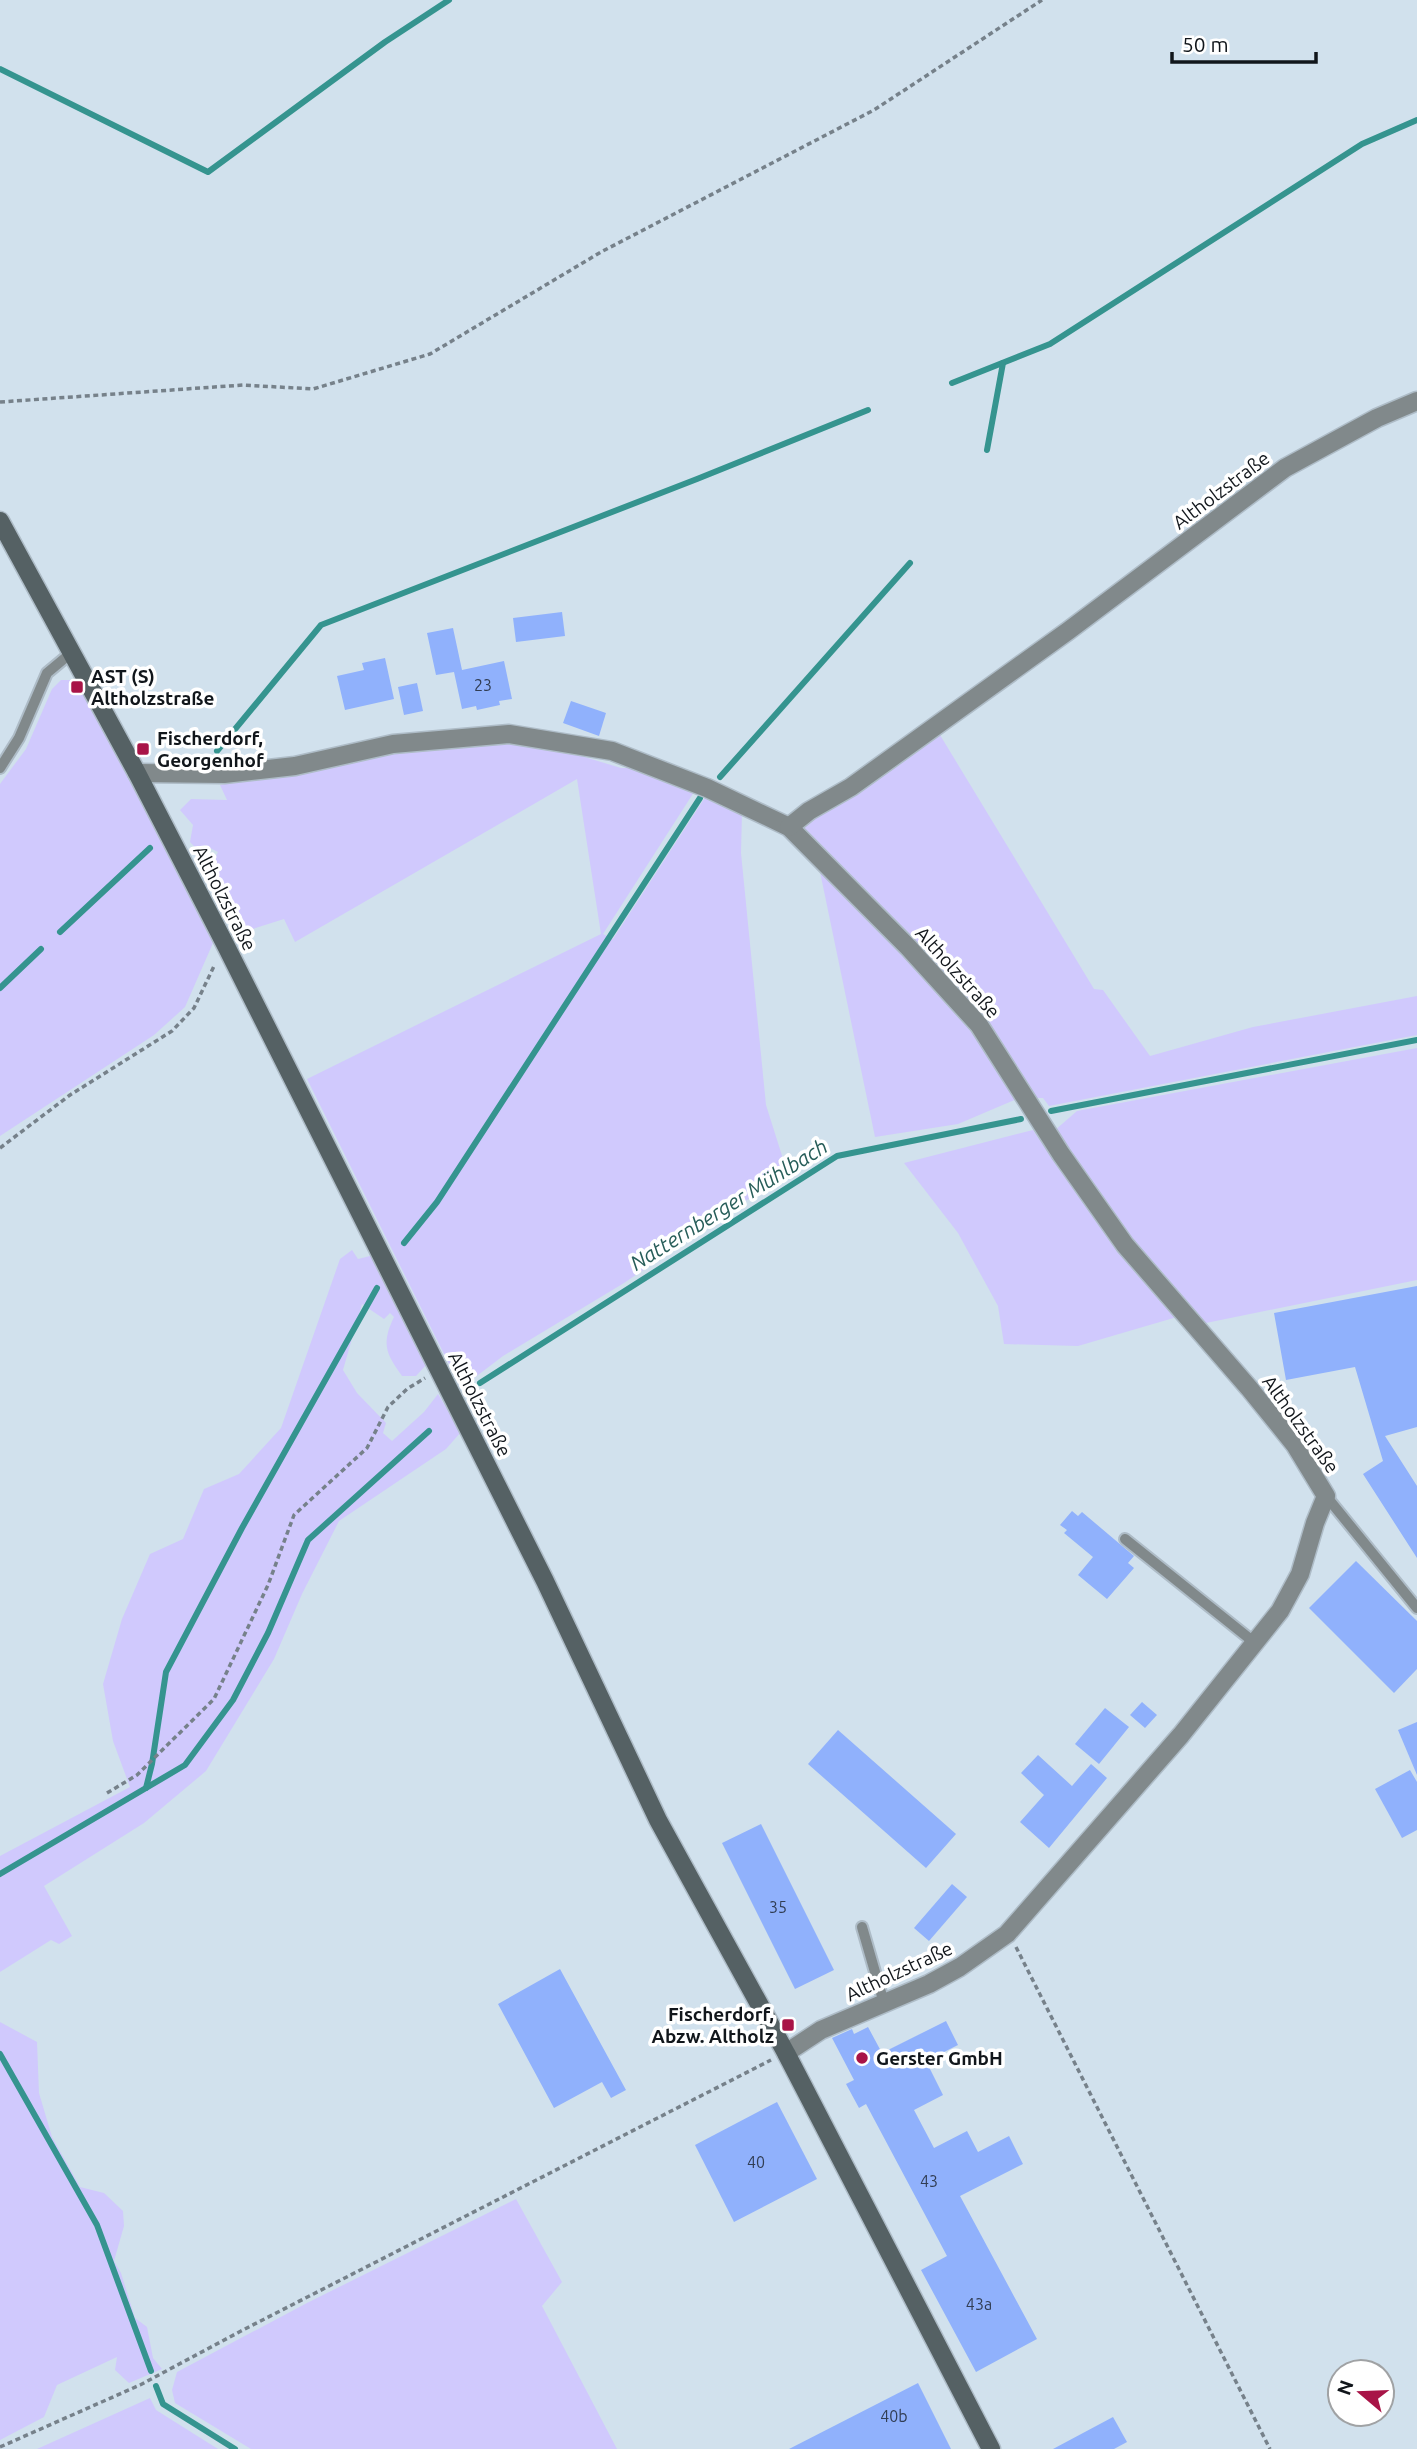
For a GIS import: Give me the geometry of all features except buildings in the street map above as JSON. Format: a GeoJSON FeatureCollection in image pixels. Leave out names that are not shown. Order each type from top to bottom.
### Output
{"type":"FeatureCollection","features":[{"type":"Feature","properties":{"kind":"street","name":"Altholzstraße"},"geometry":{"type":"LineString","coordinates":[[789,827],[851,787],[1068,631],[1285,468],[1377,418],[1417,401]]}},
{"type":"Feature","properties":{"kind":"street","name":"Altholzstraße"},"geometry":{"type":"LineString","coordinates":[[0,521],[137,773],[225,944],[545,1581],[658,1820],[786,2053],[991,2449]]}},
{"type":"Feature","properties":{"kind":"street","name":"Altholzstraße"},"geometry":{"type":"LineString","coordinates":[[137,773],[224,774],[295,766],[393,744],[509,734],[612,751],[707,788],[789,827],[908,947],[979,1025],[1061,1154],[1125,1245],[1295,1445],[1326,1496],[1300,1574],[1280,1611],[1181,1735],[1007,1934],[960,1967],[925,1986],[821,2030],[786,2053]]}},
{"type":"Feature","properties":{"kind":"lane"},"geometry":{"type":"LineString","coordinates":[[0,768],[19,738],[47,673],[72,653]]}},
{"type":"Feature","properties":{"kind":"lane"},"geometry":{"type":"LineString","coordinates":[[1326,1496],[1417,1608]]}},
{"type":"Feature","properties":{"kind":"lane"},"geometry":{"type":"LineString","coordinates":[[1125,1539],[1255,1643]]}},
{"type":"Feature","properties":{"kind":"lane"},"geometry":{"type":"LineString","coordinates":[[862,1927],[884,2003]]}},
{"type":"Feature","properties":{"kind":"path"},"geometry":{"type":"LineString","coordinates":[[0,402],[243,385],[313,389],[430,354],[601,252],[874,110],[1042,0]]}},
{"type":"Feature","properties":{"kind":"path"},"geometry":{"type":"LineString","coordinates":[[0,1148],[70,1095],[172,1031],[194,1008],[225,944]]}},
{"type":"Feature","properties":{"kind":"path"},"geometry":{"type":"LineString","coordinates":[[107,1793],[137,1775],[214,1699],[268,1585],[294,1515],[366,1448],[388,1407],[407,1389],[439,1370]]}},
{"type":"Feature","properties":{"kind":"path"},"geometry":{"type":"LineString","coordinates":[[1007,1934],[1022,1955],[1270,2449]]}},
{"type":"Feature","properties":{"kind":"path"},"geometry":{"type":"LineString","coordinates":[[0,2447],[140,2385],[240,2331],[786,2053]]}},
{"type":"Feature","properties":{"kind":"shaded area"},"geometry":{"type":"Polygon","coordinates":[[[61,680],[74,680],[84,687],[213,943],[185,1007],[154,1035],[0,1136],[0,784],[26,749],[52,689],[61,680]]]}},
{"type":"Feature","properties":{"kind":"shaded area"},"geometry":{"type":"Polygon","coordinates":[[[937,730],[1094,989],[1103,990],[1150,1056],[1253,1027],[1417,996],[1417,1035],[1049,1106],[1043,1098],[1034,1098],[974,1004],[868,894],[801,834],[801,820],[937,730]]]}},
{"type":"Feature","properties":{"kind":"shaded area"},"geometry":{"type":"Polygon","coordinates":[[[538,743],[621,768],[645,768],[696,789],[603,934],[613,939],[704,799],[710,795],[742,812],[741,853],[766,1105],[784,1162],[750,1198],[624,1283],[503,1356],[461,1388],[307,1079],[601,934],[577,779],[295,942],[284,919],[240,933],[207,874],[218,852],[204,845],[200,852],[190,842],[193,825],[180,810],[191,799],[227,800],[220,785],[356,758],[433,747],[538,743]]]}},
{"type":"Feature","properties":{"kind":"shaded area"},"geometry":{"type":"Polygon","coordinates":[[[819,867],[967,1021],[1019,1098],[958,1124],[875,1137],[819,867]]]}},
{"type":"Feature","properties":{"kind":"shaded area"},"geometry":{"type":"Polygon","coordinates":[[[1417,1048],[1417,1280],[1201,1324],[1136,1249],[1054,1131],[1077,1111],[1417,1048]]]}},
{"type":"Feature","properties":{"kind":"shaded area"},"geometry":{"type":"Polygon","coordinates":[[[1033,1130],[1119,1250],[1177,1317],[1078,1346],[1004,1344],[998,1306],[958,1233],[904,1163],[1033,1130]]]}},
{"type":"Feature","properties":{"kind":"shaded area"},"geometry":{"type":"Polygon","coordinates":[[[352,1250],[358,1259],[374,1255],[427,1364],[416,1376],[402,1376],[387,1348],[394,1317],[390,1313],[384,1319],[362,1304],[343,1370],[357,1393],[386,1423],[383,1433],[392,1441],[424,1412],[438,1394],[461,1432],[446,1449],[339,1521],[302,1594],[274,1659],[206,1771],[144,1823],[44,1886],[72,1936],[59,1944],[51,1940],[0,1972],[0,1856],[130,1787],[113,1741],[103,1684],[122,1619],[150,1554],[183,1539],[204,1489],[239,1474],[281,1428],[340,1259],[352,1250]]]}},
{"type":"Feature","properties":{"kind":"shaded area"},"geometry":{"type":"Polygon","coordinates":[[[0,2022],[37,2042],[39,2093],[52,2137],[80,2187],[104,2193],[123,2211],[124,2226],[114,2261],[121,2273],[135,2318],[147,2327],[153,2358],[162,2369],[129,2383],[115,2370],[117,2357],[57,2385],[44,2417],[0,2440],[0,2022]]]}},
{"type":"Feature","properties":{"kind":"shaded area"},"geometry":{"type":"Polygon","coordinates":[[[516,2199],[562,2282],[542,2306],[617,2449],[251,2449],[175,2403],[172,2390],[177,2372],[307,2303],[516,2199]]]}},
{"type":"Feature","properties":{"kind":"shaded area"},"geometry":{"type":"Polygon","coordinates":[[[150,2398],[156,2410],[218,2449],[37,2449],[150,2398]]]}},
{"type":"Feature","properties":{"kind":"waterway"},"geometry":{"type":"LineString","coordinates":[[0,69],[208,172],[385,42],[449,0]]}},
{"type":"Feature","properties":{"kind":"waterway"},"geometry":{"type":"LineString","coordinates":[[952,383],[1050,344],[1362,144],[1417,120]]}},
{"type":"Feature","properties":{"kind":"waterway"},"geometry":{"type":"LineString","coordinates":[[987,450],[1003,363]]}},
{"type":"Feature","properties":{"kind":"waterway"},"geometry":{"type":"LineString","coordinates":[[217,751],[321,625],[868,410]]}},
{"type":"Feature","properties":{"kind":"waterway"},"geometry":{"type":"LineString","coordinates":[[720,777],[910,563]]}},
{"type":"Feature","properties":{"kind":"waterway"},"geometry":{"type":"LineString","coordinates":[[404,1243],[437,1202],[700,798]]}},
{"type":"Feature","properties":{"kind":"waterway"},"geometry":{"type":"LineString","coordinates":[[60,932],[150,848]]}},
{"type":"Feature","properties":{"kind":"waterway"},"geometry":{"type":"LineString","coordinates":[[0,988],[41,949]]}},
{"type":"Feature","properties":{"kind":"waterway","name":"Natternberger Mühlbach"},"geometry":{"type":"LineString","coordinates":[[1051,1111],[1417,1040]]}},
{"type":"Feature","properties":{"kind":"waterway","name":"Natternberger Mühlbach"},"geometry":{"type":"LineString","coordinates":[[480,1383],[837,1156],[1021,1119]]}},
{"type":"Feature","properties":{"kind":"waterway"},"geometry":{"type":"LineString","coordinates":[[146,1788],[166,1672],[242,1528],[377,1288]]}},
{"type":"Feature","properties":{"kind":"waterway","name":"Natternberger Mühlbach"},"geometry":{"type":"LineString","coordinates":[[0,1874],[185,1765],[233,1700],[268,1633],[308,1540],[429,1431]]}},
{"type":"Feature","properties":{"kind":"waterway"},"geometry":{"type":"LineString","coordinates":[[0,2054],[97,2225],[151,2371]]}},
{"type":"Feature","properties":{"kind":"waterway"},"geometry":{"type":"LineString","coordinates":[[156,2386],[163,2404],[235,2449]]}},
{"type":"Feature","properties":{"kind":"place","name":"AST (S) Altholzstraße"},"geometry":{"type":"Point","coordinates":[77,687]}},
{"type":"Feature","properties":{"kind":"place","name":"Fischerdorf, Georgenhof"},"geometry":{"type":"Point","coordinates":[143,749]}},
{"type":"Feature","properties":{"kind":"place","name":"Fischerdorf, Abzw. Altholz"},"geometry":{"type":"Point","coordinates":[788,2025]}},
{"type":"Feature","properties":{"kind":"place","name":"Gerster GmbH"},"geometry":{"type":"Point","coordinates":[862,2058]}}]}
